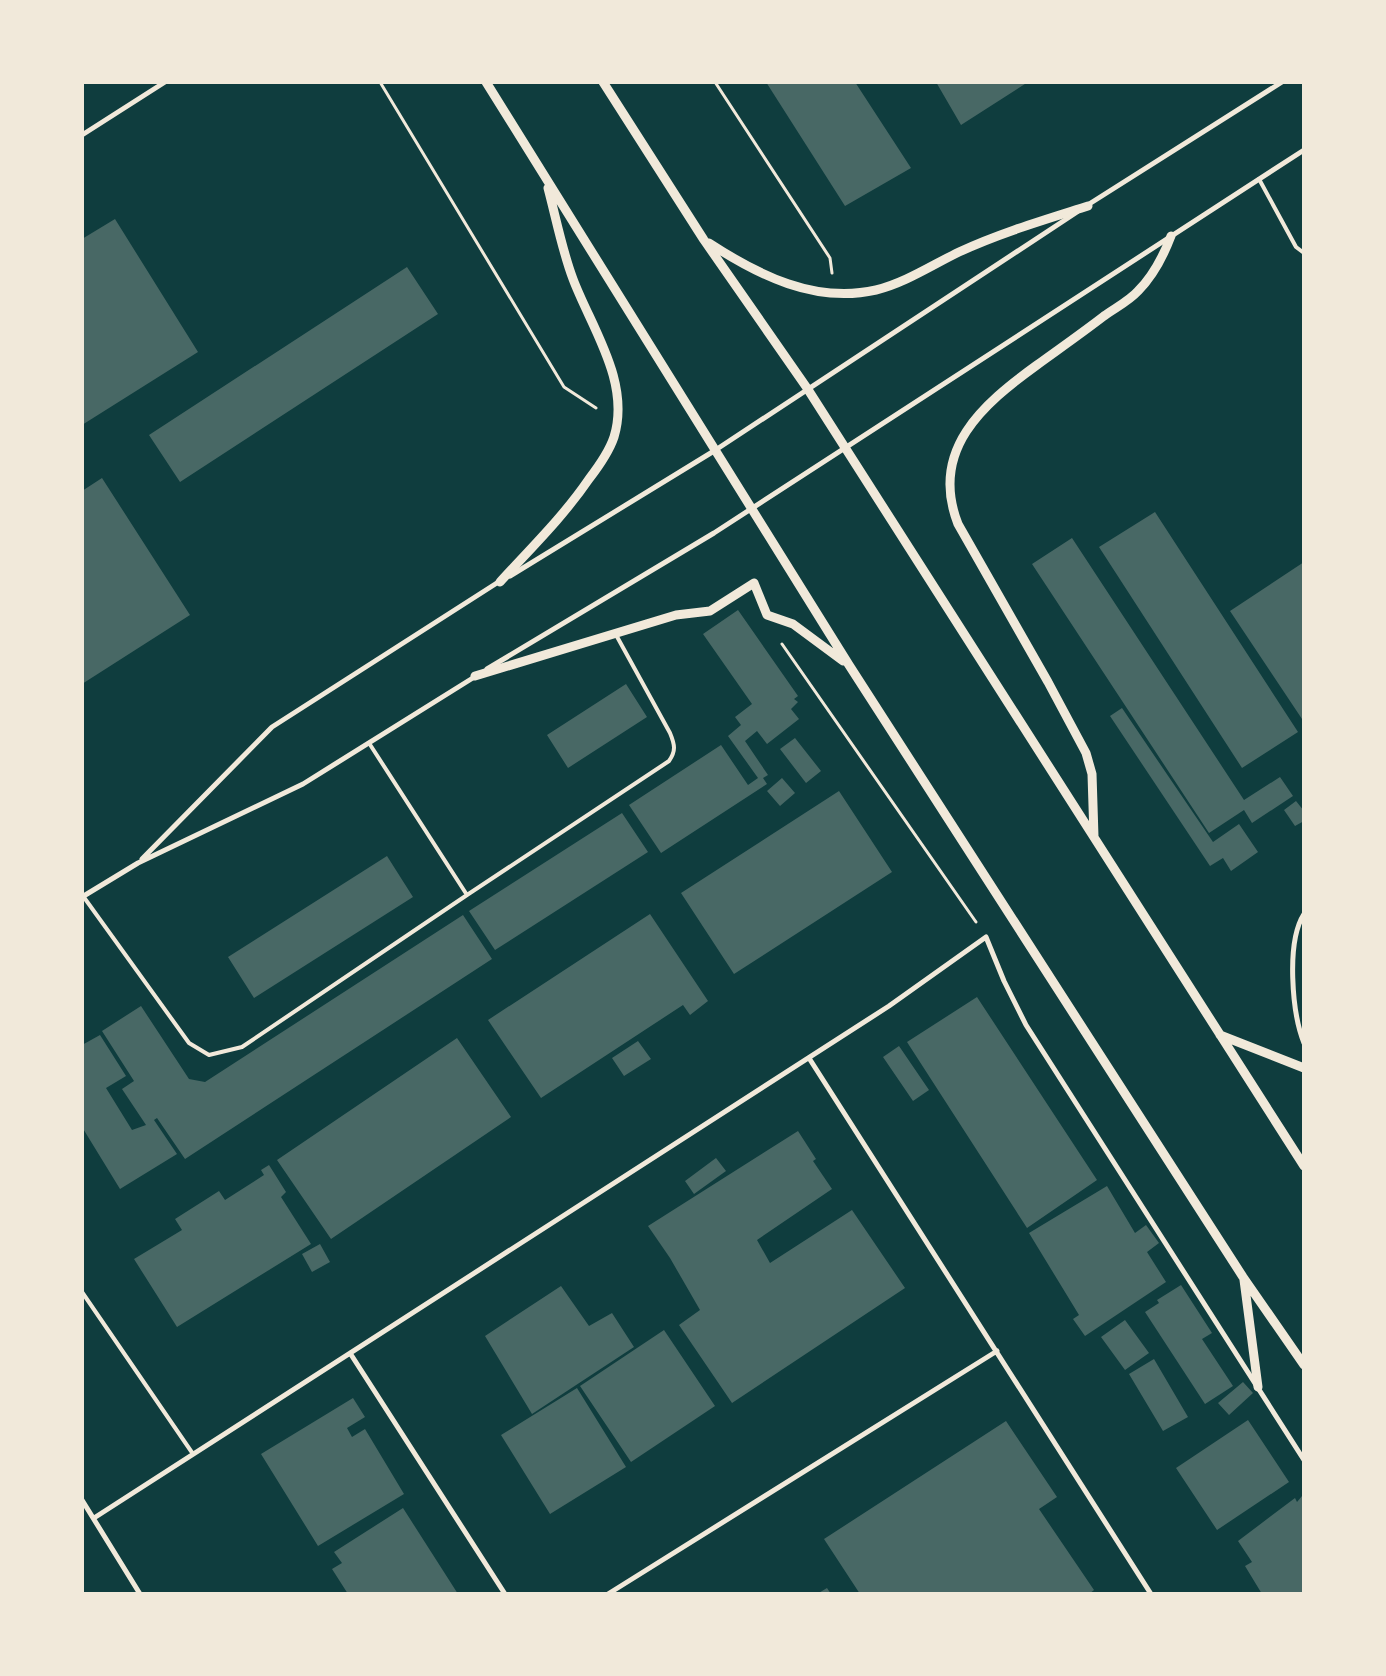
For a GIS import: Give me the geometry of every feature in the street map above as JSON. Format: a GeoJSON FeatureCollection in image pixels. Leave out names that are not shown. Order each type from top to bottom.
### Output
{"type":"FeatureCollection","features":[{"type":"Feature","properties":{"kind":"street"},"geometry":{"type":"LineString","coordinates":[[82,135],[165,82]]}},
{"type":"Feature","properties":{"kind":"street"},"geometry":{"type":"LineString","coordinates":[[486,82],[849,666],[1243,1277],[1304,1365]]}},
{"type":"Feature","properties":{"kind":"street"},"geometry":{"type":"LineString","coordinates":[[603,82],[704,240],[807,388],[1304,1166]]}},
{"type":"Feature","properties":{"kind":"street"},"geometry":{"type":"LineString","coordinates":[[138,863],[272,727],[500,582],[714,451],[807,388],[1282,82]]}},
{"type":"Feature","properties":{"kind":"street"},"geometry":{"type":"LineString","coordinates":[[83,897],[138,863],[303,784],[475,676],[751,509],[1304,150]]}},
{"type":"Feature","properties":{"kind":"street"},"geometry":{"type":"LineString","coordinates":[[500,582],[568,510],[604,458],[614,437],[616,422],[616,394],[611,365],[599,333],[573,279],[546,178]]}},
{"type":"Feature","properties":{"kind":"street"},"geometry":{"type":"LineString","coordinates":[[704,240],[741,264],[774,279],[808,291],[835,293],[876,290],[1002,235],[1088,206]]}},
{"type":"Feature","properties":{"kind":"street"},"geometry":{"type":"LineString","coordinates":[[1094,837],[1092,774],[1086,753],[958,524],[951,501],[951,471],[960,440],[978,414],[1000,392],[1137,292],[1161,263],[1170,236]]}},
{"type":"Feature","properties":{"kind":"street"},"geometry":{"type":"LineString","coordinates":[[475,676],[676,615],[710,611],[754,583],[767,615],[793,624],[849,666]]}},
{"type":"Feature","properties":{"kind":"street"},"geometry":{"type":"LineString","coordinates":[[1304,914],[1300,919],[1293,951],[1293,1001],[1304,1043]]}},
{"type":"Feature","properties":{"kind":"street"},"geometry":{"type":"LineString","coordinates":[[94,1518],[889,1006],[986,937],[1004,981],[1026,1024],[1304,1460]]}},
{"type":"Feature","properties":{"kind":"street"},"geometry":{"type":"LineString","coordinates":[[1220,1035],[1304,1068]]}},
{"type":"Feature","properties":{"kind":"street"},"geometry":{"type":"LineString","coordinates":[[809,1058],[1151,1594]]}},
{"type":"Feature","properties":{"kind":"street"},"geometry":{"type":"LineString","coordinates":[[1243,1277],[1258,1387]]}},
{"type":"Feature","properties":{"kind":"street"},"geometry":{"type":"LineString","coordinates":[[608,1594],[997,1352]]}},
{"type":"Feature","properties":{"kind":"street"},"geometry":{"type":"LineString","coordinates":[[350,1353],[505,1594]]}},
{"type":"Feature","properties":{"kind":"street"},"geometry":{"type":"LineString","coordinates":[[82,1500],[140,1594]]}},
{"type":"Feature","properties":{"kind":"lane"},"geometry":{"type":"LineString","coordinates":[[1259,179],[1296,247],[1304,253]]}},
{"type":"Feature","properties":{"kind":"lane"},"geometry":{"type":"LineString","coordinates":[[83,897],[188,1043],[209,1055],[242,1047],[669,761],[674,753],[675,744],[616,633]]}},
{"type":"Feature","properties":{"kind":"lane"},"geometry":{"type":"LineString","coordinates":[[369,743],[467,895]]}},
{"type":"Feature","properties":{"kind":"lane"},"geometry":{"type":"LineString","coordinates":[[82,1292],[193,1454]]}},
{"type":"Feature","properties":{"kind":"path"},"geometry":{"type":"LineString","coordinates":[[380,82],[564,386],[616,422]]}},
{"type":"Feature","properties":{"kind":"path"},"geometry":{"type":"LineString","coordinates":[[715,82],[830,258],[835,293]]}},
{"type":"Feature","properties":{"kind":"path"},"geometry":{"type":"LineString","coordinates":[[777,637],[986,937]]}},
{"type":"Feature","properties":{"kind":"building"},"geometry":{"type":"Polygon","coordinates":[[[766,82],[855,82],[911,168],[845,206],[766,82]]]}},
{"type":"Feature","properties":{"kind":"building"},"geometry":{"type":"Polygon","coordinates":[[[936,82],[1028,82],[961,125],[936,82]]]}},
{"type":"Feature","properties":{"kind":"building"},"geometry":{"type":"Polygon","coordinates":[[[115,219],[198,352],[82,425],[82,239],[115,219]]]}},
{"type":"Feature","properties":{"kind":"building"},"geometry":{"type":"Polygon","coordinates":[[[407,267],[438,314],[180,482],[149,435],[407,267]]]}},
{"type":"Feature","properties":{"kind":"building"},"geometry":{"type":"Polygon","coordinates":[[[102,478],[190,615],[82,684],[82,491],[102,478]]]}},
{"type":"Feature","properties":{"kind":"building"},"geometry":{"type":"Polygon","coordinates":[[[1155,512],[1298,732],[1242,768],[1099,547],[1155,512]]]}},
{"type":"Feature","properties":{"kind":"building"},"geometry":{"type":"Polygon","coordinates":[[[1072,538],[1244,800],[1280,777],[1293,796],[1252,823],[1244,810],[1209,833],[1032,564],[1072,538]]]}},
{"type":"Feature","properties":{"kind":"building"},"geometry":{"type":"Polygon","coordinates":[[[1304,562],[1304,722],[1230,611],[1304,562]]]}},
{"type":"Feature","properties":{"kind":"building"},"geometry":{"type":"Polygon","coordinates":[[[738,610],[798,696],[794,699],[798,702],[791,709],[799,719],[767,744],[757,731],[745,741],[768,775],[763,778],[767,784],[661,853],[629,805],[721,745],[748,785],[758,778],[728,736],[741,725],[735,717],[752,704],[703,634],[738,610]]]}},
{"type":"Feature","properties":{"kind":"building"},"geometry":{"type":"Polygon","coordinates":[[[626,684],[647,717],[568,768],[547,735],[626,684]]]}},
{"type":"Feature","properties":{"kind":"building"},"geometry":{"type":"Polygon","coordinates":[[[1122,708],[1213,842],[1239,824],[1258,852],[1231,871],[1223,858],[1210,866],[1110,716],[1122,708]]]}},
{"type":"Feature","properties":{"kind":"building"},"geometry":{"type":"Polygon","coordinates":[[[795,738],[821,771],[806,783],[780,749],[795,738]]]}},
{"type":"Feature","properties":{"kind":"building"},"geometry":{"type":"Polygon","coordinates":[[[782,778],[795,793],[780,806],[767,791],[782,778]]]}},
{"type":"Feature","properties":{"kind":"building"},"geometry":{"type":"Polygon","coordinates":[[[839,791],[892,872],[734,974],[681,893],[839,791]]]}},
{"type":"Feature","properties":{"kind":"building"},"geometry":{"type":"Polygon","coordinates":[[[1296,801],[1304,811],[1304,821],[1295,826],[1284,810],[1296,801]]]}},
{"type":"Feature","properties":{"kind":"building"},"geometry":{"type":"Polygon","coordinates":[[[622,813],[648,852],[495,950],[469,911],[622,813]]]}},
{"type":"Feature","properties":{"kind":"building"},"geometry":{"type":"Polygon","coordinates":[[[387,856],[413,897],[254,998],[228,957],[387,856]]]}},
{"type":"Feature","properties":{"kind":"building"},"geometry":{"type":"Polygon","coordinates":[[[650,914],[708,1001],[690,1015],[683,1005],[541,1098],[488,1020],[650,914]]]}},
{"type":"Feature","properties":{"kind":"building"},"geometry":{"type":"Polygon","coordinates":[[[463,915],[492,959],[185,1159],[157,1118],[154,1120],[177,1154],[120,1189],[82,1127],[82,1045],[100,1035],[126,1076],[106,1088],[132,1130],[146,1125],[122,1089],[134,1081],[102,1031],[141,1006],[189,1079],[205,1082],[463,915]]]}},
{"type":"Feature","properties":{"kind":"building"},"geometry":{"type":"Polygon","coordinates":[[[977,997],[1097,1180],[1027,1228],[907,1042],[977,997]]]}},
{"type":"Feature","properties":{"kind":"building"},"geometry":{"type":"Polygon","coordinates":[[[457,1038],[511,1117],[331,1239],[277,1160],[457,1038]]]}},
{"type":"Feature","properties":{"kind":"building"},"geometry":{"type":"Polygon","coordinates":[[[638,1041],[651,1059],[624,1076],[612,1058],[638,1041]]]}},
{"type":"Feature","properties":{"kind":"building"},"geometry":{"type":"Polygon","coordinates":[[[899,1046],[929,1090],[913,1101],[883,1057],[899,1046]]]}},
{"type":"Feature","properties":{"kind":"building"},"geometry":{"type":"Polygon","coordinates":[[[798,1131],[816,1159],[813,1161],[832,1189],[757,1240],[770,1263],[852,1210],[905,1288],[732,1403],[679,1325],[700,1310],[670,1258],[648,1226],[798,1131]]]}},
{"type":"Feature","properties":{"kind":"building"},"geometry":{"type":"Polygon","coordinates":[[[716,1158],[726,1171],[694,1194],[685,1181],[716,1158]]]}},
{"type":"Feature","properties":{"kind":"building"},"geometry":{"type":"Polygon","coordinates":[[[269,1165],[286,1192],[281,1197],[311,1244],[177,1327],[134,1259],[182,1230],[175,1219],[219,1191],[225,1200],[264,1175],[261,1170],[269,1165]]]}},
{"type":"Feature","properties":{"kind":"building"},"geometry":{"type":"Polygon","coordinates":[[[1107,1186],[1135,1233],[1146,1225],[1159,1243],[1147,1252],[1166,1282],[1085,1336],[1073,1319],[1079,1315],[1029,1233],[1107,1186]]]}},
{"type":"Feature","properties":{"kind":"building"},"geometry":{"type":"Polygon","coordinates":[[[320,1244],[330,1262],[312,1272],[302,1254],[320,1244]]]}},
{"type":"Feature","properties":{"kind":"building"},"geometry":{"type":"Polygon","coordinates":[[[1181,1285],[1212,1333],[1202,1339],[1233,1386],[1205,1404],[1145,1312],[1159,1303],[1157,1300],[1181,1285]]]}},
{"type":"Feature","properties":{"kind":"building"},"geometry":{"type":"Polygon","coordinates":[[[561,1286],[589,1326],[612,1313],[634,1347],[532,1414],[485,1336],[561,1286]]]}},
{"type":"Feature","properties":{"kind":"building"},"geometry":{"type":"Polygon","coordinates":[[[1125,1320],[1149,1353],[1125,1370],[1101,1337],[1125,1320]]]}},
{"type":"Feature","properties":{"kind":"building"},"geometry":{"type":"Polygon","coordinates":[[[664,1330],[715,1406],[631,1462],[580,1386],[664,1330]]]}},
{"type":"Feature","properties":{"kind":"building"},"geometry":{"type":"Polygon","coordinates":[[[1154,1359],[1188,1417],[1163,1431],[1129,1374],[1154,1359]]]}},
{"type":"Feature","properties":{"kind":"building"},"geometry":{"type":"Polygon","coordinates":[[[1243,1382],[1253,1393],[1229,1415],[1218,1403],[1243,1382]]]}},
{"type":"Feature","properties":{"kind":"building"},"geometry":{"type":"Polygon","coordinates":[[[577,1388],[626,1467],[550,1514],[501,1435],[577,1388]]]}},
{"type":"Feature","properties":{"kind":"building"},"geometry":{"type":"Polygon","coordinates":[[[353,1398],[365,1417],[347,1428],[352,1437],[365,1429],[404,1494],[318,1546],[261,1454],[353,1398]]]}},
{"type":"Feature","properties":{"kind":"building"},"geometry":{"type":"Polygon","coordinates":[[[1248,1420],[1289,1482],[1217,1530],[1176,1468],[1248,1420]]]}},
{"type":"Feature","properties":{"kind":"building"},"geometry":{"type":"Polygon","coordinates":[[[1006,1421],[1057,1497],[1039,1509],[1094,1590],[1089,1594],[860,1594],[824,1539],[1006,1421]]]}},
{"type":"Feature","properties":{"kind":"building"},"geometry":{"type":"Polygon","coordinates":[[[1302,1496],[1304,1594],[1262,1594],[1245,1566],[1252,1562],[1238,1541],[1295,1498],[1297,1502],[1302,1496]]]}},
{"type":"Feature","properties":{"kind":"building"},"geometry":{"type":"Polygon","coordinates":[[[403,1508],[458,1594],[348,1594],[332,1569],[342,1563],[334,1552],[403,1508]]]}},
{"type":"Feature","properties":{"kind":"building"},"geometry":{"type":"Polygon","coordinates":[[[827,1588],[831,1594],[817,1594],[827,1588]]]}}]}
